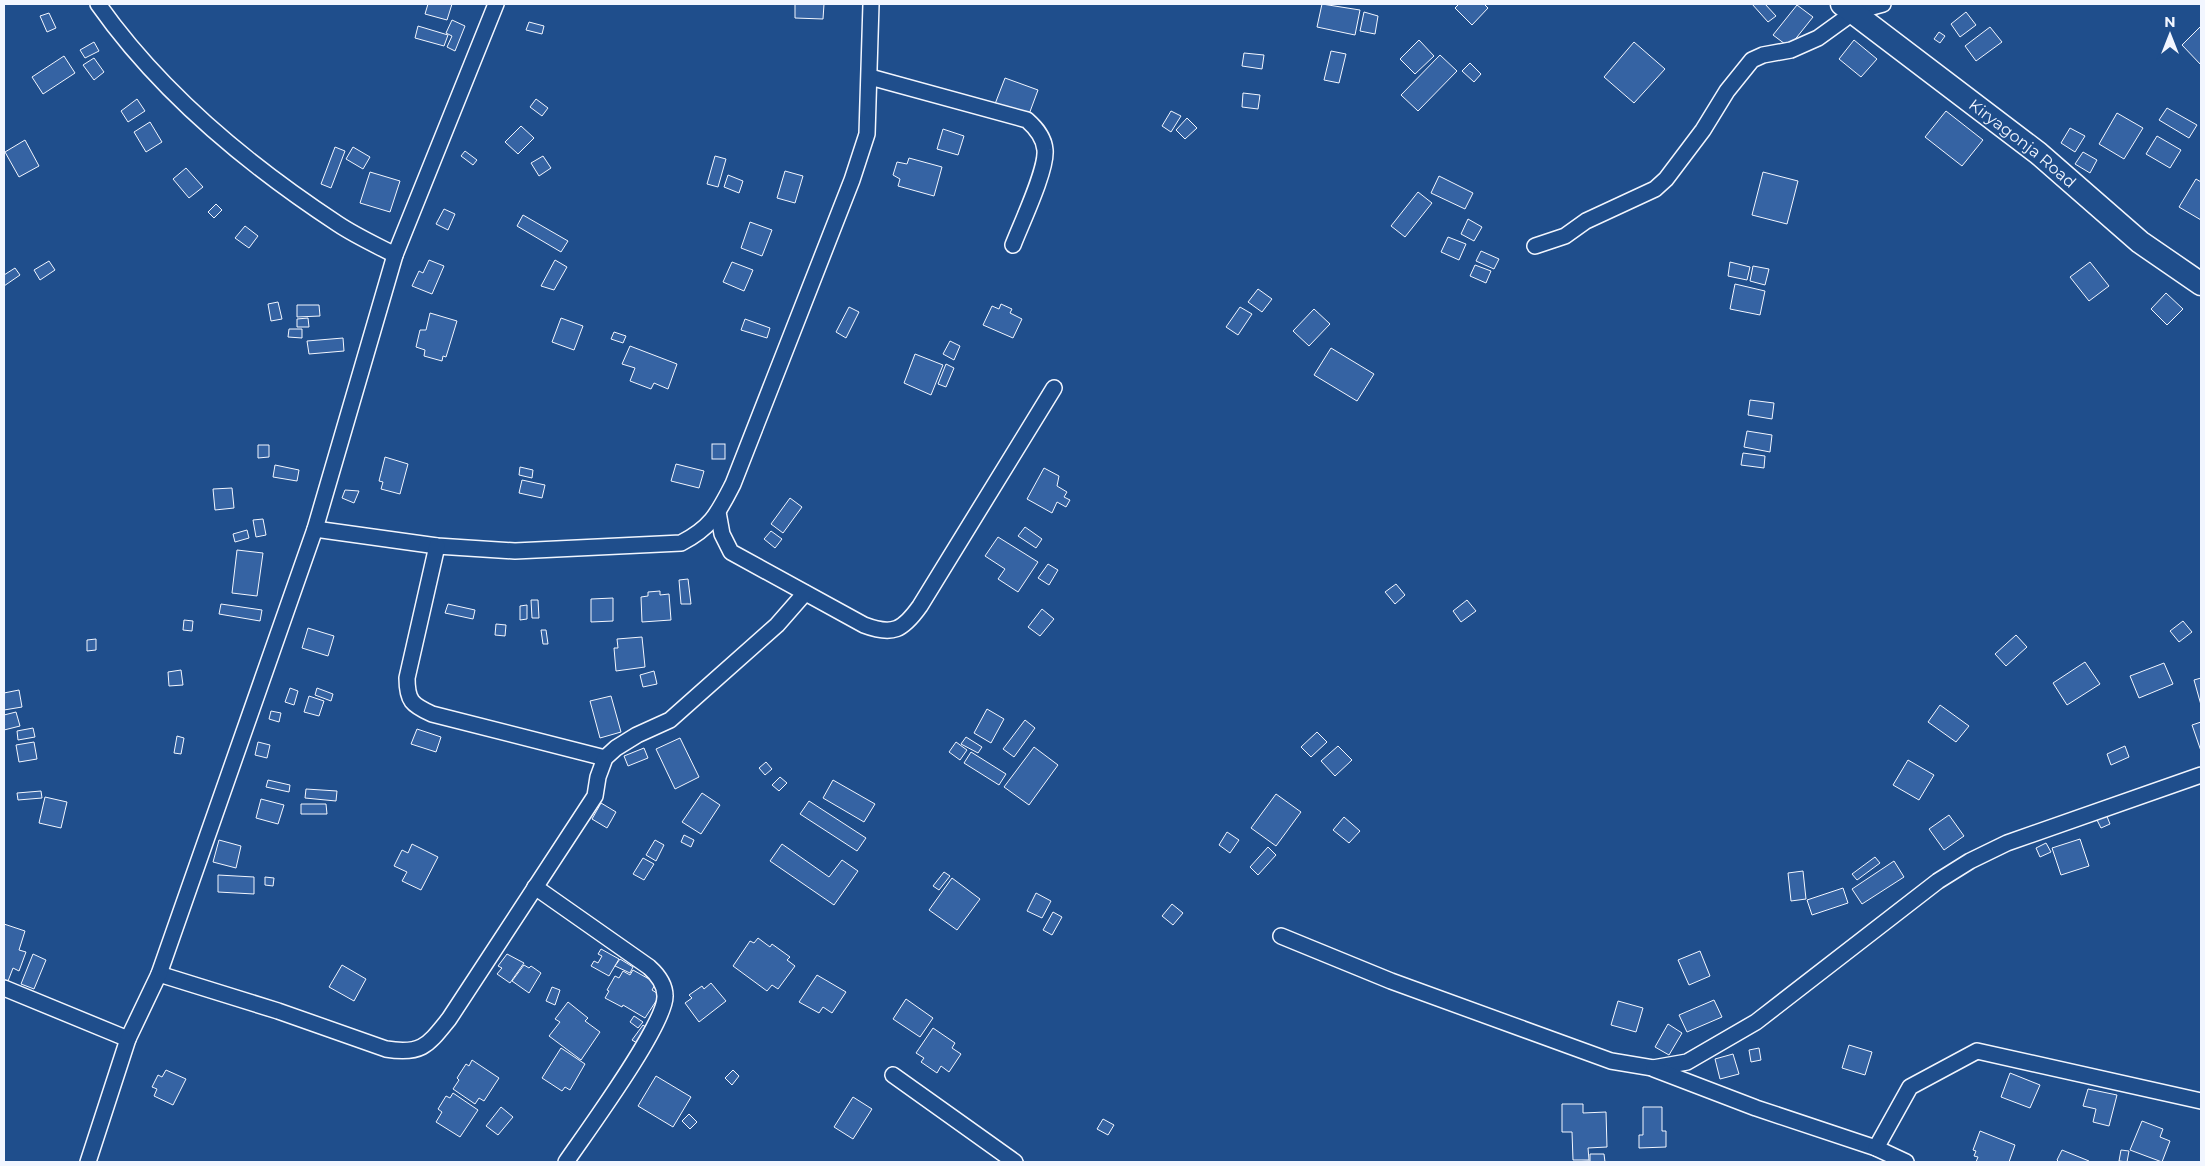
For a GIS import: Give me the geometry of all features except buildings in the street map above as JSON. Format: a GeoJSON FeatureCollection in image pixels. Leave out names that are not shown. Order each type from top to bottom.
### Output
{"type":"FeatureCollection","features":[{"type":"Feature","properties":{"kind":"street"},"geometry":{"type":"LineString","coordinates":[[98,4],[164,84],[215,132],[339,224],[395,255]]}},
{"type":"Feature","properties":{"kind":"street"},"geometry":{"type":"LineString","coordinates":[[88,1162],[128,1039],[159,974],[315,528],[395,255],[496,4]]}},
{"type":"Feature","properties":{"kind":"street"},"geometry":{"type":"LineString","coordinates":[[315,528],[437,546],[514,551],[682,543],[700,533],[718,512],[732,484],[852,180],[867,134],[871,4]]}},
{"type":"Feature","properties":{"kind":"street"},"geometry":{"type":"LineString","coordinates":[[1535,246],[1565,236],[1586,221],[1655,189],[1666,179],[1698,137],[1727,91],[1752,60],[1763,55],[1791,50],[1818,38],[1848,8],[1883,4]]}},
{"type":"Feature","properties":{"kind":"street","name":"Kiryagonja Road"},"geometry":{"type":"LineString","coordinates":[[1848,8],[2038,153],[2140,242],[2201,284]]}},
{"type":"Feature","properties":{"kind":"street"},"geometry":{"type":"LineString","coordinates":[[870,77],[1028,120],[1036,129],[1043,139],[1046,151],[1042,170],[1012,245]]}},
{"type":"Feature","properties":{"kind":"street"},"geometry":{"type":"LineString","coordinates":[[718,512],[722,534],[731,552],[864,625],[879,630],[893,629],[908,623],[920,606],[1054,388]]}},
{"type":"Feature","properties":{"kind":"street"},"geometry":{"type":"LineString","coordinates":[[437,546],[407,678],[409,698],[416,706],[432,714],[605,758]]}},
{"type":"Feature","properties":{"kind":"street"},"geometry":{"type":"LineString","coordinates":[[159,974],[278,1011],[386,1049],[405,1052],[423,1048],[444,1025],[595,796],[598,777],[605,758],[616,748],[637,735],[670,720],[778,625],[805,593]]}},
{"type":"Feature","properties":{"kind":"street"},"geometry":{"type":"LineString","coordinates":[[1653,1068],[1687,1062],[1756,1022],[1938,881],[1970,861],[2007,843],[2201,775]]}},
{"type":"Feature","properties":{"kind":"street"},"geometry":{"type":"LineString","coordinates":[[535,888],[649,967],[659,976],[665,997],[663,1011],[638,1055],[566,1162]]}},
{"type":"Feature","properties":{"kind":"street"},"geometry":{"type":"LineString","coordinates":[[1281,936],[1390,981],[1602,1058],[1653,1068],[1756,1108],[1876,1148],[1906,1162]]}},
{"type":"Feature","properties":{"kind":"street"},"geometry":{"type":"LineString","coordinates":[[4,988],[128,1039]]}},
{"type":"Feature","properties":{"kind":"street"},"geometry":{"type":"LineString","coordinates":[[1876,1148],[1910,1087],[1977,1051],[2201,1101]]}},
{"type":"Feature","properties":{"kind":"street"},"geometry":{"type":"LineString","coordinates":[[892,1075],[1015,1162]]}}]}
